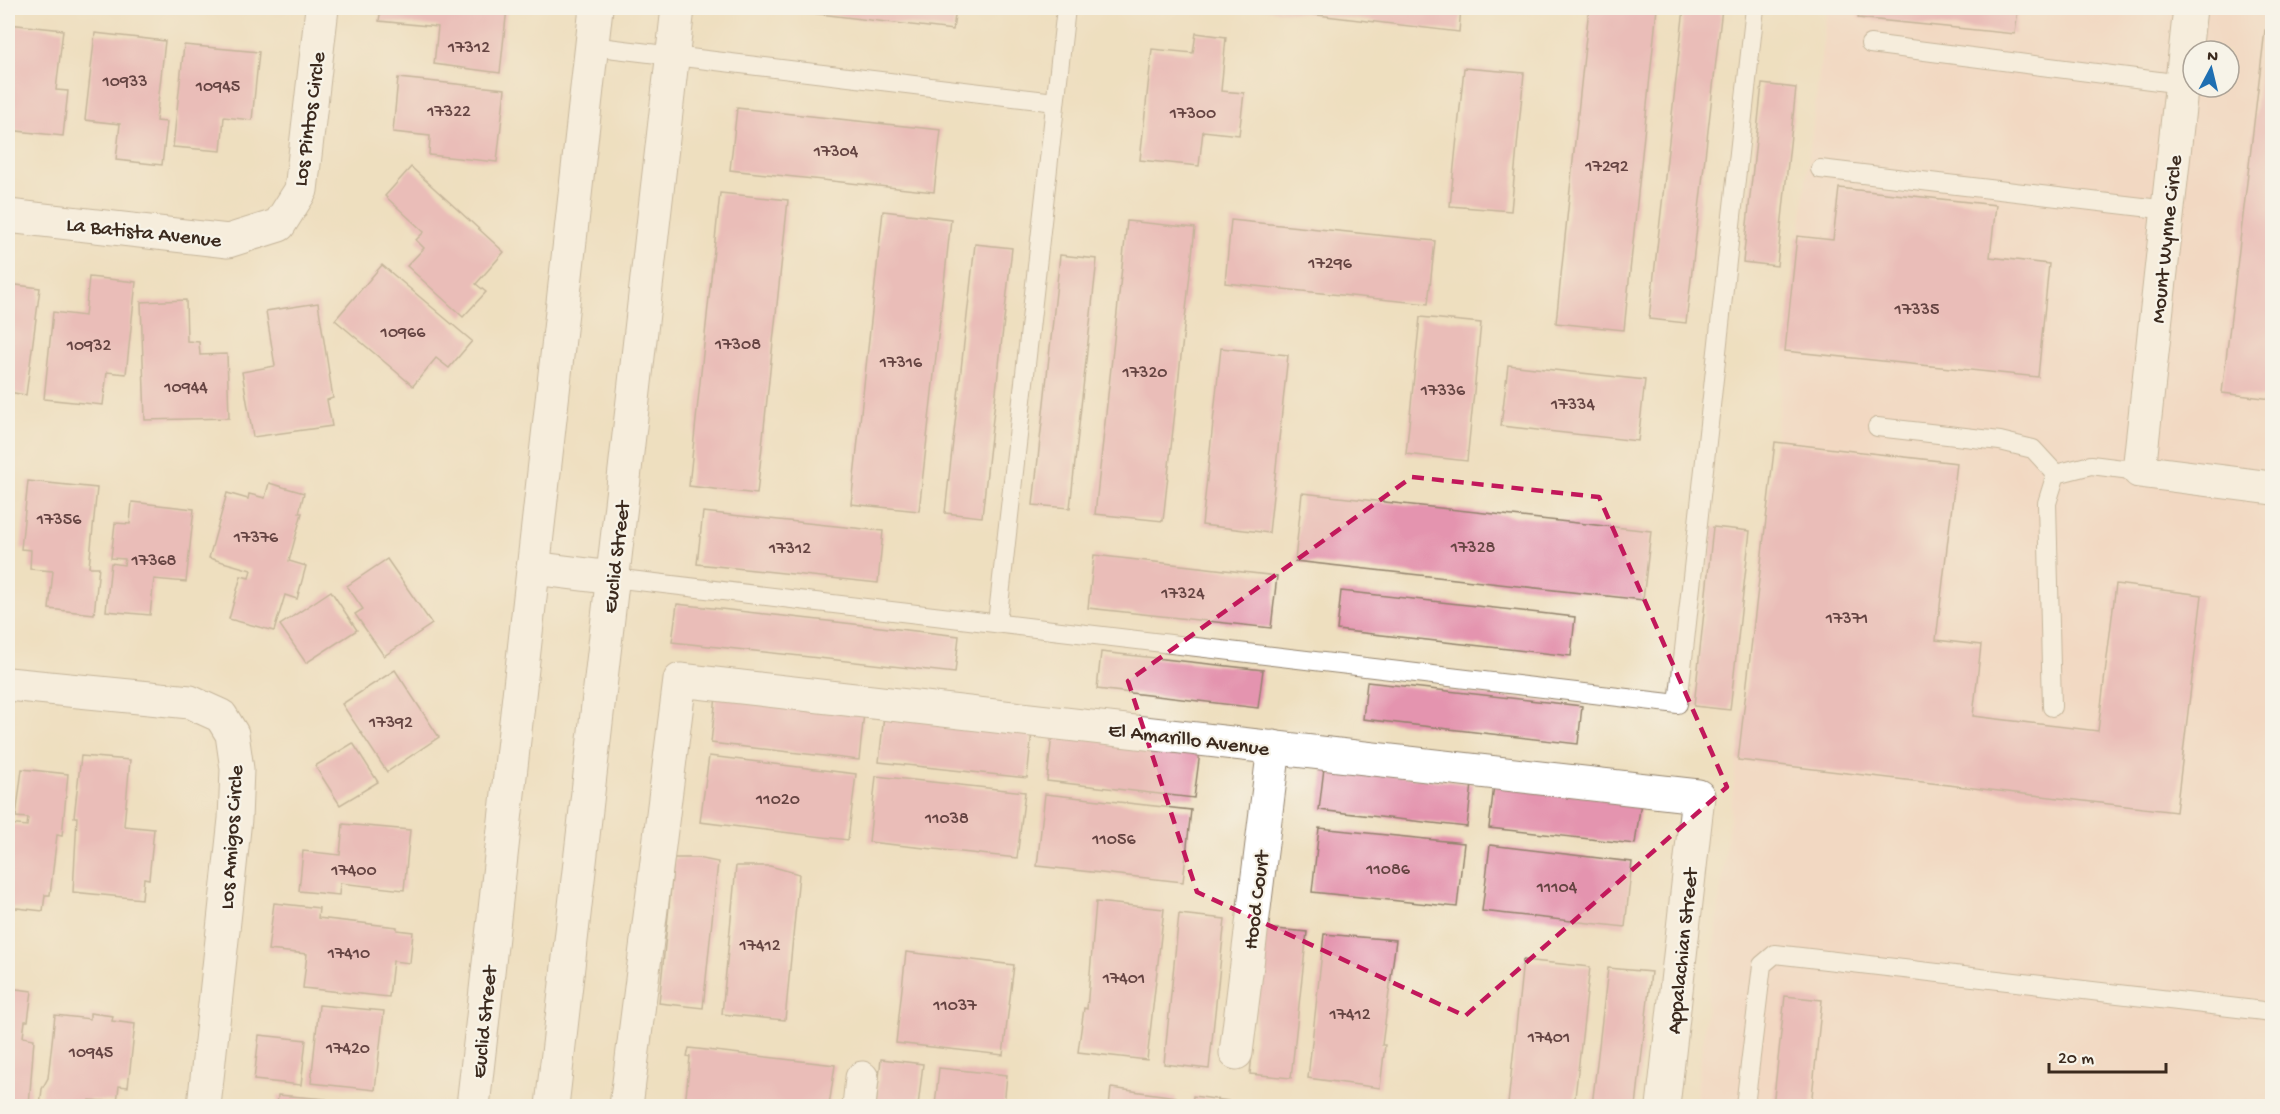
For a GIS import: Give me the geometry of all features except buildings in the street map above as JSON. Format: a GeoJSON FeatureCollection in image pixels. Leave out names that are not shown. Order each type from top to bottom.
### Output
{"type":"FeatureCollection","features":[{"type":"Feature","properties":{"kind":"street","name":"Los Pintos Circle"},"geometry":{"type":"LineString","coordinates":[[279,225],[301,190],[322,8]]}},
{"type":"Feature","properties":{"kind":"street","name":"Euclid Street"},"geometry":{"type":"LineString","coordinates":[[473,1107],[596,8]]}},
{"type":"Feature","properties":{"kind":"street","name":"Euclid Street"},"geometry":{"type":"LineString","coordinates":[[552,1107],[678,8]]}},
{"type":"Feature","properties":{"kind":"street","name":"Mount Wynne Circle"},"geometry":{"type":"LineString","coordinates":[[2187,39],[2190,8]]}},
{"type":"Feature","properties":{"kind":"street","name":"Mount Wynne Circle"},"geometry":{"type":"LineString","coordinates":[[2139,471],[2181,93]]}},
{"type":"Feature","properties":{"kind":"street","name":"La Batista Avenue"},"geometry":{"type":"LineString","coordinates":[[8,216],[228,241],[279,225]]}},
{"type":"Feature","properties":{"kind":"street"},"geometry":{"type":"LineString","coordinates":[[2139,471],[2272,488]]}},
{"type":"Feature","properties":{"kind":"street"},"geometry":{"type":"LineString","coordinates":[[533,568],[613,578]]}},
{"type":"Feature","properties":{"kind":"street","name":"El Amarillo Avenue"},"geometry":{"type":"LineString","coordinates":[[626,1107],[680,680],[1698,796]]}},
{"type":"Feature","properties":{"kind":"street","name":"Los Amigos Circle"},"geometry":{"type":"LineString","coordinates":[[8,684],[190,702],[221,716],[232,734],[237,769],[235,819],[204,1107]]}},
{"type":"Feature","properties":{"kind":"street","name":"Hood Court"},"geometry":{"type":"LineString","coordinates":[[1236,1053],[1274,747]]}},
{"type":"Feature","properties":{"kind":"street","name":"Appalachian Street"},"geometry":{"type":"LineString","coordinates":[[1663,1107],[1698,796]]}},
{"type":"Feature","properties":{"kind":"lane"},"geometry":{"type":"LineString","coordinates":[[998,623],[1066,8]]}},
{"type":"Feature","properties":{"kind":"lane"},"geometry":{"type":"LineString","coordinates":[[613,578],[1678,704],[1755,8]]}},
{"type":"Feature","properties":{"kind":"lane"},"geometry":{"type":"LineString","coordinates":[[1870,44],[2181,84]]}},
{"type":"Feature","properties":{"kind":"lane"},"geometry":{"type":"LineString","coordinates":[[591,46],[1055,102]]}},
{"type":"Feature","properties":{"kind":"lane"},"geometry":{"type":"LineString","coordinates":[[1820,169],[2168,210]]}},
{"type":"Feature","properties":{"kind":"lane"},"geometry":{"type":"LineString","coordinates":[[1877,428],[2000,441],[2033,449],[2056,474]]}},
{"type":"Feature","properties":{"kind":"lane"},"geometry":{"type":"LineString","coordinates":[[2056,474],[2091,465],[2139,471]]}},
{"type":"Feature","properties":{"kind":"lane"},"geometry":{"type":"LineString","coordinates":[[2052,707],[2047,503],[2056,474]]}},
{"type":"Feature","properties":{"kind":"lane"},"geometry":{"type":"LineString","coordinates":[[1745,1107],[1762,965],[1775,954],[2272,1012]]}},
{"type":"Feature","properties":{"kind":"highlighted area"},"geometry":{"type":"Polygon","coordinates":[[[1412,477],[1599,497],[1727,787],[1465,1016],[1197,892],[1128,681],[1412,477]]]}},
{"type":"Feature","properties":{"kind":"shaded area"},"geometry":{"type":"Polygon","coordinates":[[[1827,8],[2272,8],[2272,1106],[1695,1106],[1827,8]]]}}]}
